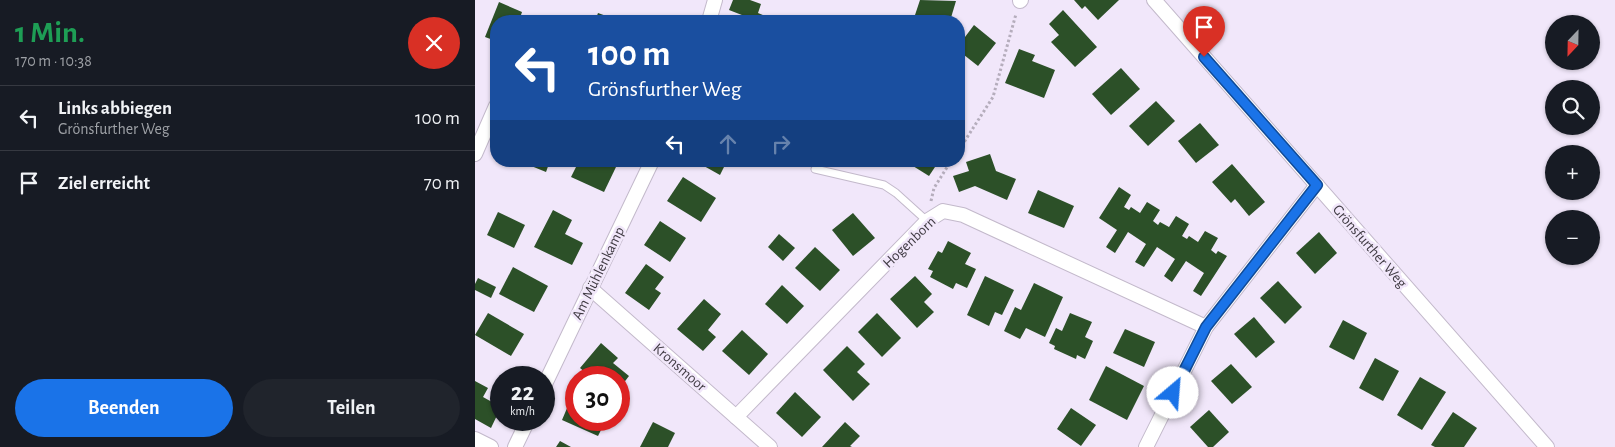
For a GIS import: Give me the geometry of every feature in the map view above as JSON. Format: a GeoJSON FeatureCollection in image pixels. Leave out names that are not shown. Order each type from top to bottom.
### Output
{"type":"FeatureCollection","features":[{"type":"Feature","properties":{"kind":"street"},"geometry":{"type":"LineString","coordinates":[[711,15],[715,0]]}},
{"type":"Feature","properties":{"kind":"street","name":"Grönsfurther Weg"},"geometry":{"type":"LineString","coordinates":[[1154,0],[1547,447]]}},
{"type":"Feature","properties":{"kind":"street"},"geometry":{"type":"LineString","coordinates":[[475,154],[490,120]]}},
{"type":"Feature","properties":{"kind":"street","name":"Am Mühlenkamp"},"geometry":{"type":"LineString","coordinates":[[553,366],[650,167]]}},
{"type":"Feature","properties":{"kind":"street"},"geometry":{"type":"LineString","coordinates":[[1146,447],[1206,327],[1317,185]]}},
{"type":"Feature","properties":{"kind":"street","name":"Hogenborn"},"geometry":{"type":"LineString","coordinates":[[736,417],[927,221],[943,211],[963,215],[1206,327]]}},
{"type":"Feature","properties":{"kind":"street","name":"Kronsmoor"},"geometry":{"type":"LineString","coordinates":[[590,288],[770,447]]}},
{"type":"Feature","properties":{"kind":"street"},"geometry":{"type":"LineString","coordinates":[[515,447],[522,431]]}},
{"type":"Feature","properties":{"kind":"street"},"geometry":{"type":"LineString","coordinates":[[475,440],[491,447]]}},
{"type":"Feature","properties":{"kind":"lane"},"geometry":{"type":"LineString","coordinates":[[815,169],[884,185],[896,193],[927,221]]}},
{"type":"Feature","properties":{"kind":"path"},"geometry":{"type":"LineString","coordinates":[[965,141],[993,97],[1020,0]]}},
{"type":"Feature","properties":{"kind":"path"},"geometry":{"type":"LineString","coordinates":[[927,221],[934,188],[947,167]]}},
{"type":"Feature","properties":{"kind":"building"},"geometry":{"type":"Polygon","coordinates":[[[733,0],[750,0],[761,4],[758,13],[763,15],[742,15],[729,10],[733,0]]]}},
{"type":"Feature","properties":{"kind":"building"},"geometry":{"type":"Polygon","coordinates":[[[920,0],[956,1],[952,15],[915,15],[920,0]]]}},
{"type":"Feature","properties":{"kind":"building"},"geometry":{"type":"Polygon","coordinates":[[[1074,0],[1119,0],[1098,20],[1085,6],[1082,9],[1074,0]]]}},
{"type":"Feature","properties":{"kind":"building"},"geometry":{"type":"Polygon","coordinates":[[[499,2],[522,12],[521,15],[494,15],[499,2]]]}},
{"type":"Feature","properties":{"kind":"building"},"geometry":{"type":"Polygon","coordinates":[[[1063,10],[1097,47],[1075,67],[1051,42],[1059,35],[1049,24],[1063,10]]]}},
{"type":"Feature","properties":{"kind":"building"},"geometry":{"type":"Polygon","coordinates":[[[490,24],[490,39],[485,37],[490,24]]]}},
{"type":"Feature","properties":{"kind":"building"},"geometry":{"type":"Polygon","coordinates":[[[974,25],[996,43],[978,66],[965,56],[965,37],[974,25]]]}},
{"type":"Feature","properties":{"kind":"building"},"geometry":{"type":"Polygon","coordinates":[[[1019,49],[1035,55],[1032,61],[1055,70],[1044,98],[1005,83],[1019,49]]]}},
{"type":"Feature","properties":{"kind":"building"},"geometry":{"type":"Polygon","coordinates":[[[1121,68],[1140,89],[1111,115],[1092,94],[1121,68]]]}},
{"type":"Feature","properties":{"kind":"building"},"geometry":{"type":"Polygon","coordinates":[[[1156,101],[1175,121],[1148,146],[1129,126],[1156,101]]]}},
{"type":"Feature","properties":{"kind":"building"},"geometry":{"type":"Polygon","coordinates":[[[1200,123],[1219,145],[1196,163],[1178,141],[1200,123]]]}},
{"type":"Feature","properties":{"kind":"building"},"geometry":{"type":"Polygon","coordinates":[[[990,154],[996,171],[1016,179],[1007,200],[975,186],[959,192],[953,176],[969,171],[966,162],[990,154]]]}},
{"type":"Feature","properties":{"kind":"building"},"geometry":{"type":"Polygon","coordinates":[[[1232,164],[1265,202],[1249,216],[1235,199],[1231,203],[1212,182],[1232,164]]]}},
{"type":"Feature","properties":{"kind":"building"},"geometry":{"type":"Polygon","coordinates":[[[534,167],[548,167],[546,172],[534,167]]]}},
{"type":"Feature","properties":{"kind":"building"},"geometry":{"type":"Polygon","coordinates":[[[576,167],[616,167],[604,192],[571,177],[576,167]]]}},
{"type":"Feature","properties":{"kind":"building"},"geometry":{"type":"Polygon","coordinates":[[[706,167],[724,167],[720,175],[706,167]]]}},
{"type":"Feature","properties":{"kind":"building"},"geometry":{"type":"Polygon","coordinates":[[[915,167],[935,167],[929,176],[915,167]]]}},
{"type":"Feature","properties":{"kind":"building"},"geometry":{"type":"Polygon","coordinates":[[[683,177],[716,198],[701,222],[667,201],[683,177]]]}},
{"type":"Feature","properties":{"kind":"building"},"geometry":{"type":"Polygon","coordinates":[[[1119,187],[1131,195],[1124,207],[1129,210],[1131,207],[1140,213],[1147,202],[1160,210],[1153,221],[1158,225],[1160,222],[1169,227],[1176,216],[1189,224],[1182,236],[1187,239],[1189,236],[1198,242],[1205,231],[1218,238],[1211,250],[1216,254],[1218,251],[1227,256],[1201,296],[1193,291],[1204,273],[1186,261],[1172,282],[1164,276],[1175,259],[1157,247],[1144,267],[1135,262],[1146,244],[1128,232],[1115,253],[1106,247],[1117,230],[1099,218],[1119,187]]]}},
{"type":"Feature","properties":{"kind":"building"},"geometry":{"type":"Polygon","coordinates":[[[1038,190],[1074,206],[1064,228],[1028,213],[1038,190]]]}},
{"type":"Feature","properties":{"kind":"building"},"geometry":{"type":"Polygon","coordinates":[[[553,210],[572,220],[565,234],[583,243],[572,265],[534,247],[553,210]]]}},
{"type":"Feature","properties":{"kind":"building"},"geometry":{"type":"Polygon","coordinates":[[[498,212],[525,225],[514,248],[487,235],[498,212]]]}},
{"type":"Feature","properties":{"kind":"building"},"geometry":{"type":"Polygon","coordinates":[[[853,213],[875,238],[853,256],[832,230],[853,213]]]}},
{"type":"Feature","properties":{"kind":"building"},"geometry":{"type":"Polygon","coordinates":[[[660,221],[686,238],[670,262],[644,245],[660,221]]]}},
{"type":"Feature","properties":{"kind":"building"},"geometry":{"type":"Polygon","coordinates":[[[1319,232],[1337,253],[1315,274],[1296,253],[1319,232]]]}},
{"type":"Feature","properties":{"kind":"building"},"geometry":{"type":"Polygon","coordinates":[[[779,234],[795,248],[783,261],[768,247],[779,234]]]}},
{"type":"Feature","properties":{"kind":"building"},"geometry":{"type":"Polygon","coordinates":[[[948,241],[971,253],[965,264],[976,269],[967,288],[956,283],[953,289],[930,277],[933,271],[928,269],[938,251],[942,253],[948,241]]]}},
{"type":"Feature","properties":{"kind":"building"},"geometry":{"type":"Polygon","coordinates":[[[815,247],[840,270],[820,291],[795,268],[815,247]]]}},
{"type":"Feature","properties":{"kind":"building"},"geometry":{"type":"Polygon","coordinates":[[[646,264],[664,277],[655,289],[661,293],[649,310],[625,293],[646,264]]]}},
{"type":"Feature","properties":{"kind":"building"},"geometry":{"type":"Polygon","coordinates":[[[513,267],[548,286],[534,312],[499,294],[513,267]]]}},
{"type":"Feature","properties":{"kind":"building"},"geometry":{"type":"Polygon","coordinates":[[[915,276],[932,294],[924,302],[934,312],[917,328],[890,299],[915,276]]]}},
{"type":"Feature","properties":{"kind":"building"},"geometry":{"type":"Polygon","coordinates":[[[985,276],[1014,290],[1002,315],[995,312],[989,326],[967,315],[985,276]]]}},
{"type":"Feature","properties":{"kind":"building"},"geometry":{"type":"Polygon","coordinates":[[[478,278],[496,287],[491,298],[475,290],[478,278]]]}},
{"type":"Feature","properties":{"kind":"building"},"geometry":{"type":"Polygon","coordinates":[[[1278,281],[1302,307],[1285,324],[1260,298],[1278,281]]]}},
{"type":"Feature","properties":{"kind":"building"},"geometry":{"type":"Polygon","coordinates":[[[1034,283],[1063,297],[1045,337],[1026,328],[1020,339],[1004,331],[1015,307],[1021,310],[1034,283]]]}},
{"type":"Feature","properties":{"kind":"building"},"geometry":{"type":"Polygon","coordinates":[[[782,285],[804,306],[787,324],[765,304],[782,285]]]}},
{"type":"Feature","properties":{"kind":"building"},"geometry":{"type":"Polygon","coordinates":[[[704,299],[721,314],[708,330],[716,337],[703,351],[677,329],[704,299]]]}},
{"type":"Feature","properties":{"kind":"building"},"geometry":{"type":"Polygon","coordinates":[[[488,313],[524,334],[511,356],[475,335],[488,313]]]}},
{"type":"Feature","properties":{"kind":"building"},"geometry":{"type":"Polygon","coordinates":[[[877,313],[901,338],[882,357],[858,332],[877,313]]]}},
{"type":"Feature","properties":{"kind":"building"},"geometry":{"type":"Polygon","coordinates":[[[1070,313],[1092,322],[1085,337],[1093,341],[1085,359],[1077,355],[1076,359],[1054,349],[1055,346],[1049,343],[1056,328],[1062,331],[1070,313]]]}},
{"type":"Feature","properties":{"kind":"building"},"geometry":{"type":"Polygon","coordinates":[[[1254,317],[1275,342],[1256,358],[1234,334],[1254,317]]]}},
{"type":"Feature","properties":{"kind":"building"},"geometry":{"type":"Polygon","coordinates":[[[1343,320],[1367,333],[1354,360],[1329,347],[1343,320]]]}},
{"type":"Feature","properties":{"kind":"building"},"geometry":{"type":"Polygon","coordinates":[[[1125,329],[1155,342],[1144,367],[1113,353],[1125,329]]]}},
{"type":"Feature","properties":{"kind":"building"},"geometry":{"type":"Polygon","coordinates":[[[742,330],[768,354],[749,375],[722,351],[742,330]]]}},
{"type":"Feature","properties":{"kind":"building"},"geometry":{"type":"Polygon","coordinates":[[[601,343],[618,358],[613,363],[617,366],[582,366],[601,343]]]}},
{"type":"Feature","properties":{"kind":"building"},"geometry":{"type":"Polygon","coordinates":[[[847,346],[865,364],[857,372],[870,384],[853,401],[823,370],[847,346]]]}},
{"type":"Feature","properties":{"kind":"building"},"geometry":{"type":"Polygon","coordinates":[[[1375,358],[1399,371],[1383,401],[1359,388],[1375,358]]]}},
{"type":"Feature","properties":{"kind":"building"},"geometry":{"type":"Polygon","coordinates":[[[1231,364],[1252,387],[1232,404],[1211,381],[1231,364]]]}},
{"type":"Feature","properties":{"kind":"building"},"geometry":{"type":"Polygon","coordinates":[[[1106,366],[1144,386],[1127,420],[1089,400],[1106,366]]]}},
{"type":"Feature","properties":{"kind":"building"},"geometry":{"type":"Polygon","coordinates":[[[1420,377],[1446,392],[1422,430],[1397,415],[1420,377]]]}},
{"type":"Feature","properties":{"kind":"building"},"geometry":{"type":"Polygon","coordinates":[[[475,381],[488,388],[483,397],[490,401],[490,427],[475,419],[475,381]]]}},
{"type":"Feature","properties":{"kind":"building"},"geometry":{"type":"Polygon","coordinates":[[[795,392],[821,417],[802,437],[776,413],[795,392]]]}},
{"type":"Feature","properties":{"kind":"building"},"geometry":{"type":"Polygon","coordinates":[[[1071,408],[1096,425],[1081,446],[1057,429],[1071,408]]]}},
{"type":"Feature","properties":{"kind":"building"},"geometry":{"type":"Polygon","coordinates":[[[1209,410],[1229,432],[1213,447],[1208,447],[1190,427],[1209,410]]]}},
{"type":"Feature","properties":{"kind":"building"},"geometry":{"type":"Polygon","coordinates":[[[1453,412],[1477,428],[1464,447],[1435,447],[1431,445],[1453,412]]]}},
{"type":"Feature","properties":{"kind":"building"},"geometry":{"type":"Polygon","coordinates":[[[653,422],[675,433],[668,447],[640,447],[653,422]]]}},
{"type":"Feature","properties":{"kind":"building"},"geometry":{"type":"Polygon","coordinates":[[[845,422],[860,436],[850,446],[852,447],[822,447],[845,422]]]}},
{"type":"Feature","properties":{"kind":"building"},"geometry":{"type":"Polygon","coordinates":[[[587,431],[600,431],[598,436],[587,431]]]}},
{"type":"Feature","properties":{"kind":"building"},"geometry":{"type":"Polygon","coordinates":[[[560,441],[571,447],[556,447],[560,441]]]}},
{"type":"Feature","properties":{"kind":"route"},"geometry":{"type":"LineString","coordinates":[[1173,393],[1206,327],[1317,185],[1204,57]]}}]}
